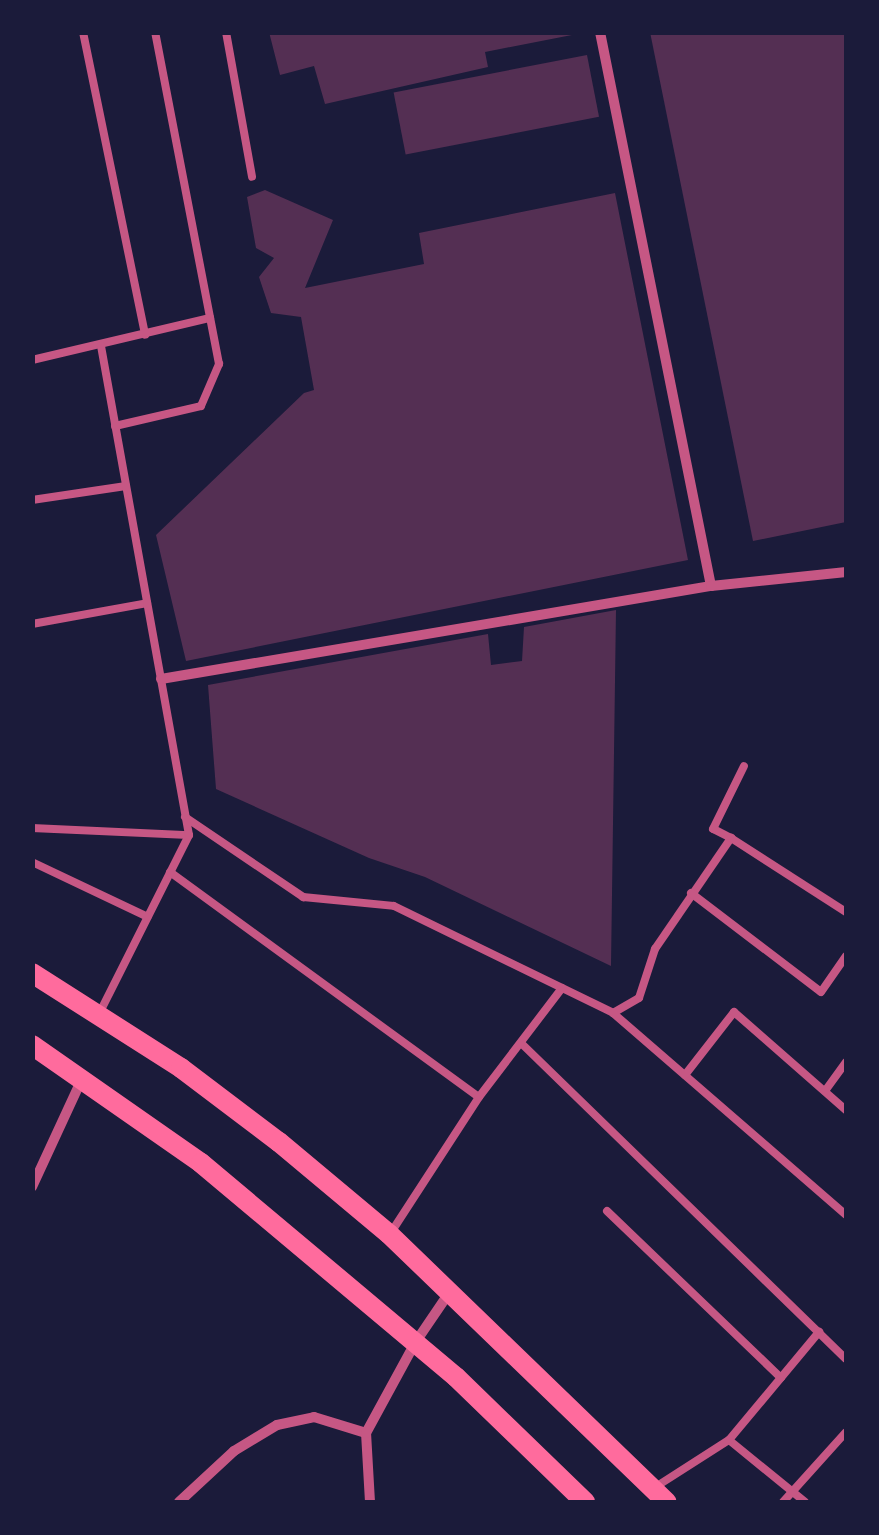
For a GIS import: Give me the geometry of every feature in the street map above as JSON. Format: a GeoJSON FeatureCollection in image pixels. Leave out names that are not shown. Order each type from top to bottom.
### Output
{"type":"FeatureCollection","features":[{"type":"Feature","properties":{"kind":"main road"},"geometry":{"type":"LineString","coordinates":[[32,974],[100,1012],[265,1131],[389,1234],[661,1496]]}},
{"type":"Feature","properties":{"kind":"main road"},"geometry":{"type":"LineString","coordinates":[[32,1045],[83,1076],[201,1162],[415,1343],[585,1502]]}},
{"type":"Feature","properties":{"kind":"street"},"geometry":{"type":"LineString","coordinates":[[600,32],[702,528],[710,586]]}},
{"type":"Feature","properties":{"kind":"street"},"geometry":{"type":"LineString","coordinates":[[161,679],[710,586],[846,572]]}},
{"type":"Feature","properties":{"kind":"street"},"geometry":{"type":"LineString","coordinates":[[32,1187],[83,1076]]}},
{"type":"Feature","properties":{"kind":"street"},"geometry":{"type":"LineString","coordinates":[[370,1502],[366,1433],[415,1343],[449,1292]]}},
{"type":"Feature","properties":{"kind":"street"},"geometry":{"type":"LineString","coordinates":[[179,1502],[234,1450],[277,1425],[314,1417],[366,1433]]}},
{"type":"Feature","properties":{"kind":"lane"},"geometry":{"type":"LineString","coordinates":[[83,32],[144,335]]}},
{"type":"Feature","properties":{"kind":"lane"},"geometry":{"type":"LineString","coordinates":[[116,426],[201,406],[218,364],[155,32]]}},
{"type":"Feature","properties":{"kind":"lane"},"geometry":{"type":"LineString","coordinates":[[226,32],[252,178]]}},
{"type":"Feature","properties":{"kind":"lane"},"geometry":{"type":"LineString","coordinates":[[32,360],[210,318]]}},
{"type":"Feature","properties":{"kind":"lane"},"geometry":{"type":"LineString","coordinates":[[100,1012],[189,835],[101,346]]}},
{"type":"Feature","properties":{"kind":"lane"},"geometry":{"type":"LineString","coordinates":[[32,500],[126,486]]}},
{"type":"Feature","properties":{"kind":"lane"},"geometry":{"type":"LineString","coordinates":[[32,624],[147,603]]}},
{"type":"Feature","properties":{"kind":"lane"},"geometry":{"type":"LineString","coordinates":[[744,766],[713,829],[846,912]]}},
{"type":"Feature","properties":{"kind":"lane"},"geometry":{"type":"LineString","coordinates":[[186,817],[303,897],[394,906],[613,1013],[846,1215]]}},
{"type":"Feature","properties":{"kind":"lane"},"geometry":{"type":"LineString","coordinates":[[32,828],[189,835]]}},
{"type":"Feature","properties":{"kind":"lane"},"geometry":{"type":"LineString","coordinates":[[613,1013],[639,998],[655,949],[731,838]]}},
{"type":"Feature","properties":{"kind":"lane"},"geometry":{"type":"LineString","coordinates":[[32,862],[148,917]]}},
{"type":"Feature","properties":{"kind":"lane"},"geometry":{"type":"LineString","coordinates":[[170,872],[478,1098]]}},
{"type":"Feature","properties":{"kind":"lane"},"geometry":{"type":"LineString","coordinates":[[691,893],[821,992],[846,956]]}},
{"type":"Feature","properties":{"kind":"lane"},"geometry":{"type":"LineString","coordinates":[[389,1234],[478,1098],[562,988]]}},
{"type":"Feature","properties":{"kind":"lane"},"geometry":{"type":"LineString","coordinates":[[685,1075],[734,1012],[846,1110]]}},
{"type":"Feature","properties":{"kind":"lane"},"geometry":{"type":"LineString","coordinates":[[520,1043],[846,1359]]}},
{"type":"Feature","properties":{"kind":"lane"},"geometry":{"type":"LineString","coordinates":[[825,1091],[846,1062]]}},
{"type":"Feature","properties":{"kind":"lane"},"geometry":{"type":"LineString","coordinates":[[607,1211],[781,1378]]}},
{"type":"Feature","properties":{"kind":"lane"},"geometry":{"type":"LineString","coordinates":[[661,1496],[728,1440],[819,1332]]}},
{"type":"Feature","properties":{"kind":"lane"},"geometry":{"type":"LineString","coordinates":[[783,1502],[846,1432]]}},
{"type":"Feature","properties":{"kind":"lane"},"geometry":{"type":"LineString","coordinates":[[728,1440],[805,1502]]}},
{"type":"Feature","properties":{"kind":"building"},"geometry":{"type":"Polygon","coordinates":[[[269,32],[577,34],[485,52],[488,67],[325,104],[314,66],[280,75],[269,32]]]}},
{"type":"Feature","properties":{"kind":"building"},"geometry":{"type":"Polygon","coordinates":[[[650,32],[846,32],[846,522],[753,541],[650,32]]]}},
{"type":"Feature","properties":{"kind":"building"},"geometry":{"type":"Polygon","coordinates":[[[587,55],[599,117],[406,154],[394,93],[587,55]]]}},
{"type":"Feature","properties":{"kind":"building"},"geometry":{"type":"Polygon","coordinates":[[[265,190],[333,220],[305,288],[424,264],[419,233],[615,193],[688,560],[186,661],[156,535],[304,393],[314,390],[301,317],[271,313],[259,277],[274,258],[256,248],[247,197],[265,190]]]}},
{"type":"Feature","properties":{"kind":"building"},"geometry":{"type":"Polygon","coordinates":[[[616,610],[611,966],[425,877],[369,858],[216,789],[208,685],[488,634],[491,665],[522,661],[524,627],[616,610]]]}}]}
